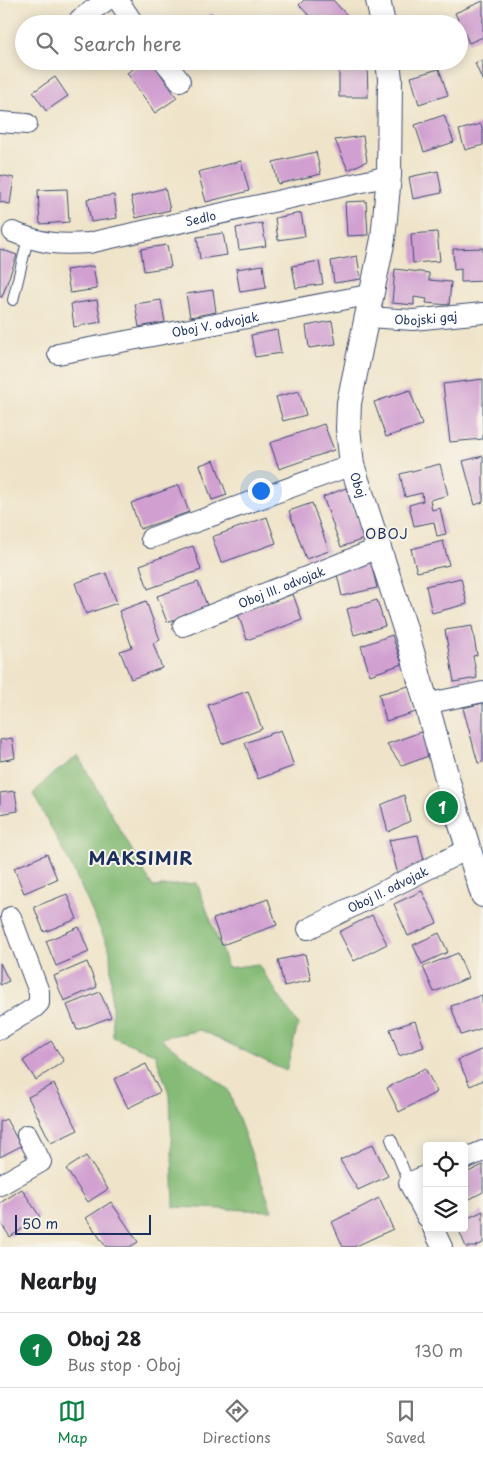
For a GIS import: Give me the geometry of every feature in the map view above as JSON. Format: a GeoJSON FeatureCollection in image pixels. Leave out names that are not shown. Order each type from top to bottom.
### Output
{"type":"FeatureCollection","features":[{"type":"Feature","properties":{"kind":"street"},"geometry":{"type":"LineString","coordinates":[[85,15],[106,0]]}},
{"type":"Feature","properties":{"kind":"street"},"geometry":{"type":"LineString","coordinates":[[118,0],[128,15]]}},
{"type":"Feature","properties":{"kind":"street"},"geometry":{"type":"LineString","coordinates":[[378,0],[381,15]]}},
{"type":"Feature","properties":{"kind":"street"},"geometry":{"type":"LineString","coordinates":[[172,70],[180,80]]}},
{"type":"Feature","properties":{"kind":"street","name":"Oboj"},"geometry":{"type":"LineString","coordinates":[[389,70],[389,176],[383,240],[349,403],[348,428],[352,465],[409,641],[425,704],[483,895]]}},
{"type":"Feature","properties":{"kind":"street"},"geometry":{"type":"LineString","coordinates":[[0,122],[27,124]]}},
{"type":"Feature","properties":{"kind":"street","name":"Sedlo"},"geometry":{"type":"LineString","coordinates":[[21,235],[43,243],[62,245],[89,243],[389,176]]}},
{"type":"Feature","properties":{"kind":"street","name":"Oboj V. odvojak"},"geometry":{"type":"LineString","coordinates":[[58,354],[373,294]]}},
{"type":"Feature","properties":{"kind":"street","name":"Obojski gaj"},"geometry":{"type":"LineString","coordinates":[[368,317],[413,320],[483,313]]}},
{"type":"Feature","properties":{"kind":"street"},"geometry":{"type":"LineString","coordinates":[[151,538],[352,465]]}},
{"type":"Feature","properties":{"kind":"street","name":"Oboj III. odvojak"},"geometry":{"type":"LineString","coordinates":[[184,626],[379,548]]}},
{"type":"Feature","properties":{"kind":"street"},"geometry":{"type":"LineString","coordinates":[[425,704],[483,692]]}},
{"type":"Feature","properties":{"kind":"street","name":"Oboj II. odvojak"},"geometry":{"type":"LineString","coordinates":[[308,929],[468,849]]}},
{"type":"Feature","properties":{"kind":"street"},"geometry":{"type":"LineString","coordinates":[[0,1029],[39,1003],[39,992],[11,917]]}},
{"type":"Feature","properties":{"kind":"street"},"geometry":{"type":"LineString","coordinates":[[0,1185],[40,1162],[27,1135]]}},
{"type":"Feature","properties":{"kind":"street"},"geometry":{"type":"LineString","coordinates":[[468,1157],[483,1150]]}},
{"type":"Feature","properties":{"kind":"street"},"geometry":{"type":"LineString","coordinates":[[418,1179],[423,1200]]}},
{"type":"Feature","properties":{"kind":"street"},"geometry":{"type":"LineString","coordinates":[[435,1232],[442,1247]]}},
{"type":"Feature","properties":{"kind":"lane"},"geometry":{"type":"LineString","coordinates":[[13,300],[21,235]]}},
{"type":"Feature","properties":{"kind":"lane"},"geometry":{"type":"LineString","coordinates":[[391,1140],[418,1179]]}},
{"type":"Feature","properties":{"kind":"green space"},"geometry":{"type":"Polygon","coordinates":[[[78,756],[153,887],[197,883],[228,968],[258,964],[298,1025],[286,1071],[201,1030],[160,1038],[228,1089],[272,1211],[174,1207],[170,1096],[155,1054],[113,1037],[110,951],[72,867],[33,794],[48,778],[78,756]]]}},
{"type":"Feature","properties":{"kind":"building"},"geometry":{"type":"Polygon","coordinates":[[[304,0],[333,0],[347,15],[308,15],[299,5],[304,0]]]}},
{"type":"Feature","properties":{"kind":"building"},"geometry":{"type":"Polygon","coordinates":[[[483,1],[483,37],[469,43],[468,15],[456,15],[455,13],[483,1]]]}},
{"type":"Feature","properties":{"kind":"building"},"geometry":{"type":"Polygon","coordinates":[[[483,60],[483,82],[475,63],[483,60]]]}},
{"type":"Feature","properties":{"kind":"building"},"geometry":{"type":"Polygon","coordinates":[[[132,70],[158,70],[177,98],[155,113],[127,73],[132,70]]]}},
{"type":"Feature","properties":{"kind":"building"},"geometry":{"type":"Polygon","coordinates":[[[339,70],[367,70],[368,97],[339,97],[339,70]]]}},
{"type":"Feature","properties":{"kind":"building"},"geometry":{"type":"Polygon","coordinates":[[[439,70],[448,95],[419,104],[411,77],[439,70]]]}},
{"type":"Feature","properties":{"kind":"building"},"geometry":{"type":"Polygon","coordinates":[[[55,77],[68,96],[46,111],[33,92],[55,77]]]}},
{"type":"Feature","properties":{"kind":"building"},"geometry":{"type":"Polygon","coordinates":[[[444,115],[454,142],[424,152],[415,125],[444,115]]]}},
{"type":"Feature","properties":{"kind":"building"},"geometry":{"type":"Polygon","coordinates":[[[481,124],[483,145],[465,150],[459,130],[481,124]]]}},
{"type":"Feature","properties":{"kind":"building"},"geometry":{"type":"Polygon","coordinates":[[[363,136],[367,161],[348,170],[335,140],[363,136]]]}},
{"type":"Feature","properties":{"kind":"building"},"geometry":{"type":"Polygon","coordinates":[[[316,152],[321,174],[278,184],[273,162],[316,152]]]}},
{"type":"Feature","properties":{"kind":"building"},"geometry":{"type":"Polygon","coordinates":[[[241,161],[249,191],[206,202],[198,172],[241,161]]]}},
{"type":"Feature","properties":{"kind":"building"},"geometry":{"type":"Polygon","coordinates":[[[438,171],[442,193],[413,199],[409,177],[438,171]]]}},
{"type":"Feature","properties":{"kind":"building"},"geometry":{"type":"Polygon","coordinates":[[[0,175],[14,178],[10,204],[0,202],[0,175]]]}},
{"type":"Feature","properties":{"kind":"building"},"geometry":{"type":"Polygon","coordinates":[[[165,188],[170,210],[136,218],[131,197],[165,188]]]}},
{"type":"Feature","properties":{"kind":"building"},"geometry":{"type":"Polygon","coordinates":[[[67,189],[69,222],[40,224],[38,190],[67,189]]]}},
{"type":"Feature","properties":{"kind":"building"},"geometry":{"type":"Polygon","coordinates":[[[114,195],[117,218],[91,222],[87,199],[114,195]]]}},
{"type":"Feature","properties":{"kind":"building"},"geometry":{"type":"Polygon","coordinates":[[[366,201],[368,235],[347,236],[345,202],[366,201]]]}},
{"type":"Feature","properties":{"kind":"building"},"geometry":{"type":"Polygon","coordinates":[[[301,213],[305,236],[278,240],[275,218],[301,213]]]}},
{"type":"Feature","properties":{"kind":"building"},"geometry":{"type":"Polygon","coordinates":[[[262,223],[266,246],[239,250],[236,228],[262,223]]]}},
{"type":"Feature","properties":{"kind":"building"},"geometry":{"type":"Polygon","coordinates":[[[437,232],[440,261],[413,263],[411,234],[437,232]]]}},
{"type":"Feature","properties":{"kind":"building"},"geometry":{"type":"Polygon","coordinates":[[[223,233],[227,255],[200,259],[197,237],[223,233]]]}},
{"type":"Feature","properties":{"kind":"building"},"geometry":{"type":"Polygon","coordinates":[[[167,245],[171,267],[144,271],[141,249],[167,245]]]}},
{"type":"Feature","properties":{"kind":"building"},"geometry":{"type":"Polygon","coordinates":[[[483,248],[483,281],[461,282],[461,269],[454,270],[453,249],[483,248]]]}},
{"type":"Feature","properties":{"kind":"building"},"geometry":{"type":"Polygon","coordinates":[[[0,249],[17,255],[2,297],[0,297],[0,249]]]}},
{"type":"Feature","properties":{"kind":"building"},"geometry":{"type":"Polygon","coordinates":[[[357,256],[361,279],[334,283],[331,261],[357,256]]]}},
{"type":"Feature","properties":{"kind":"building"},"geometry":{"type":"Polygon","coordinates":[[[319,261],[323,284],[296,288],[292,266],[319,261]]]}},
{"type":"Feature","properties":{"kind":"building"},"geometry":{"type":"Polygon","coordinates":[[[263,265],[266,288],[240,292],[236,269],[263,265]]]}},
{"type":"Feature","properties":{"kind":"building"},"geometry":{"type":"Polygon","coordinates":[[[93,266],[97,289],[70,293],[66,270],[93,266]]]}},
{"type":"Feature","properties":{"kind":"building"},"geometry":{"type":"Polygon","coordinates":[[[395,269],[429,273],[429,280],[451,282],[449,305],[426,303],[427,299],[414,297],[414,305],[392,303],[395,269]]]}},
{"type":"Feature","properties":{"kind":"building"},"geometry":{"type":"Polygon","coordinates":[[[213,290],[216,312],[190,317],[186,294],[213,290]]]}},
{"type":"Feature","properties":{"kind":"building"},"geometry":{"type":"Polygon","coordinates":[[[97,300],[101,322],[74,327],[71,304],[97,300]]]}},
{"type":"Feature","properties":{"kind":"building"},"geometry":{"type":"Polygon","coordinates":[[[161,300],[165,322],[139,327],[135,304],[161,300]]]}},
{"type":"Feature","properties":{"kind":"building"},"geometry":{"type":"Polygon","coordinates":[[[332,321],[336,344],[309,348],[306,326],[332,321]]]}},
{"type":"Feature","properties":{"kind":"building"},"geometry":{"type":"Polygon","coordinates":[[[277,330],[281,353],[255,357],[251,335],[277,330]]]}},
{"type":"Feature","properties":{"kind":"building"},"geometry":{"type":"Polygon","coordinates":[[[483,379],[483,439],[450,442],[443,384],[483,379]]]}},
{"type":"Feature","properties":{"kind":"building"},"geometry":{"type":"Polygon","coordinates":[[[410,390],[422,425],[386,437],[374,402],[410,390]]]}},
{"type":"Feature","properties":{"kind":"building"},"geometry":{"type":"Polygon","coordinates":[[[299,391],[306,415],[283,421],[276,397],[299,391]]]}},
{"type":"Feature","properties":{"kind":"building"},"geometry":{"type":"Polygon","coordinates":[[[324,424],[334,450],[279,469],[270,443],[324,424]]]}},
{"type":"Feature","properties":{"kind":"building"},"geometry":{"type":"Polygon","coordinates":[[[483,456],[483,502],[475,505],[463,461],[483,456]]]}},
{"type":"Feature","properties":{"kind":"building"},"geometry":{"type":"Polygon","coordinates":[[[214,460],[227,495],[212,500],[200,465],[214,460]]]}},
{"type":"Feature","properties":{"kind":"building"},"geometry":{"type":"Polygon","coordinates":[[[440,464],[448,495],[430,500],[432,510],[440,508],[446,534],[437,536],[434,522],[414,526],[409,505],[423,501],[422,493],[405,497],[400,474],[440,464]]]}},
{"type":"Feature","properties":{"kind":"building"},"geometry":{"type":"Polygon","coordinates":[[[179,485],[189,512],[140,529],[131,503],[179,485]]]}},
{"type":"Feature","properties":{"kind":"building"},"geometry":{"type":"Polygon","coordinates":[[[346,488],[364,539],[341,547],[323,497],[346,488]]]}},
{"type":"Feature","properties":{"kind":"building"},"geometry":{"type":"Polygon","coordinates":[[[312,503],[329,551],[306,559],[289,511],[312,503]]]}},
{"type":"Feature","properties":{"kind":"building"},"geometry":{"type":"Polygon","coordinates":[[[267,517],[276,543],[221,563],[212,537],[267,517]]]}},
{"type":"Feature","properties":{"kind":"building"},"geometry":{"type":"Polygon","coordinates":[[[443,541],[449,565],[417,572],[411,549],[443,541]]]}},
{"type":"Feature","properties":{"kind":"building"},"geometry":{"type":"Polygon","coordinates":[[[193,546],[201,570],[148,589],[140,565],[193,546]]]}},
{"type":"Feature","properties":{"kind":"building"},"geometry":{"type":"Polygon","coordinates":[[[371,562],[377,588],[342,596],[336,570],[371,562]]]}},
{"type":"Feature","properties":{"kind":"building"},"geometry":{"type":"Polygon","coordinates":[[[106,573],[117,603],[86,614],[75,583],[106,573]]]}},
{"type":"Feature","properties":{"kind":"building"},"geometry":{"type":"Polygon","coordinates":[[[461,578],[467,604],[432,613],[426,586],[461,578]]]}},
{"type":"Feature","properties":{"kind":"building"},"geometry":{"type":"Polygon","coordinates":[[[198,582],[208,608],[167,622],[157,596],[198,582]]]}},
{"type":"Feature","properties":{"kind":"building"},"geometry":{"type":"Polygon","coordinates":[[[293,594],[302,620],[247,640],[238,614],[293,594]]]}},
{"type":"Feature","properties":{"kind":"building"},"geometry":{"type":"Polygon","coordinates":[[[377,600],[385,626],[354,635],[347,609],[377,600]]]}},
{"type":"Feature","properties":{"kind":"building"},"geometry":{"type":"Polygon","coordinates":[[[146,601],[160,640],[153,643],[162,668],[131,679],[120,651],[132,647],[119,611],[146,601]]]}},
{"type":"Feature","properties":{"kind":"building"},"geometry":{"type":"Polygon","coordinates":[[[472,626],[477,655],[473,656],[477,678],[454,682],[445,630],[472,626]]]}},
{"type":"Feature","properties":{"kind":"building"},"geometry":{"type":"Polygon","coordinates":[[[392,635],[402,664],[370,675],[361,646],[392,635]]]}},
{"type":"Feature","properties":{"kind":"building"},"geometry":{"type":"Polygon","coordinates":[[[409,686],[416,712],[386,721],[379,694],[409,686]]]}},
{"type":"Feature","properties":{"kind":"building"},"geometry":{"type":"Polygon","coordinates":[[[248,691],[262,729],[222,744],[208,705],[248,691]]]}},
{"type":"Feature","properties":{"kind":"building"},"geometry":{"type":"Polygon","coordinates":[[[483,703],[483,762],[478,763],[463,708],[483,703]]]}},
{"type":"Feature","properties":{"kind":"building"},"geometry":{"type":"Polygon","coordinates":[[[281,730],[294,766],[258,779],[245,743],[281,730]]]}},
{"type":"Feature","properties":{"kind":"building"},"geometry":{"type":"Polygon","coordinates":[[[421,732],[431,755],[402,766],[387,744],[421,732]]]}},
{"type":"Feature","properties":{"kind":"building"},"geometry":{"type":"Polygon","coordinates":[[[12,738],[15,758],[0,761],[0,740],[12,738]]]}},
{"type":"Feature","properties":{"kind":"building"},"geometry":{"type":"Polygon","coordinates":[[[15,791],[18,811],[0,814],[0,793],[15,791]]]}},
{"type":"Feature","properties":{"kind":"building"},"geometry":{"type":"Polygon","coordinates":[[[404,795],[410,821],[388,832],[381,805],[404,795]]]}},
{"type":"Feature","properties":{"kind":"building"},"geometry":{"type":"Polygon","coordinates":[[[418,835],[424,861],[398,875],[389,840],[418,835]]]}},
{"type":"Feature","properties":{"kind":"building"},"geometry":{"type":"Polygon","coordinates":[[[47,854],[57,879],[24,893],[14,868],[47,854]]]}},
{"type":"Feature","properties":{"kind":"building"},"geometry":{"type":"Polygon","coordinates":[[[422,891],[437,923],[408,936],[394,904],[422,891]]]}},
{"type":"Feature","properties":{"kind":"building"},"geometry":{"type":"Polygon","coordinates":[[[67,894],[77,919],[44,932],[34,907],[67,894]]]}},
{"type":"Feature","properties":{"kind":"building"},"geometry":{"type":"Polygon","coordinates":[[[268,899],[277,925],[222,945],[213,919],[268,899]]]}},
{"type":"Feature","properties":{"kind":"building"},"geometry":{"type":"Polygon","coordinates":[[[372,915],[387,944],[354,961],[339,932],[372,915]]]}},
{"type":"Feature","properties":{"kind":"building"},"geometry":{"type":"Polygon","coordinates":[[[79,927],[89,952],[56,966],[46,941],[79,927]]]}},
{"type":"Feature","properties":{"kind":"building"},"geometry":{"type":"Polygon","coordinates":[[[439,933],[448,952],[422,964],[413,945],[439,933]]]}},
{"type":"Feature","properties":{"kind":"building"},"geometry":{"type":"Polygon","coordinates":[[[458,953],[468,978],[434,992],[423,967],[458,953]]]}},
{"type":"Feature","properties":{"kind":"building"},"geometry":{"type":"Polygon","coordinates":[[[305,954],[311,980],[284,986],[278,960],[305,954]]]}},
{"type":"Feature","properties":{"kind":"building"},"geometry":{"type":"Polygon","coordinates":[[[87,962],[97,987],[64,1001],[54,976],[87,962]]]}},
{"type":"Feature","properties":{"kind":"building"},"geometry":{"type":"Polygon","coordinates":[[[0,963],[9,981],[0,985],[0,963]]]}},
{"type":"Feature","properties":{"kind":"building"},"geometry":{"type":"Polygon","coordinates":[[[100,992],[111,1017],[77,1030],[67,1005],[100,992]]]}},
{"type":"Feature","properties":{"kind":"building"},"geometry":{"type":"Polygon","coordinates":[[[482,995],[483,1028],[461,1035],[451,1006],[482,995]]]}},
{"type":"Feature","properties":{"kind":"building"},"geometry":{"type":"Polygon","coordinates":[[[415,1021],[424,1047],[399,1056],[390,1029],[415,1021]]]}},
{"type":"Feature","properties":{"kind":"building"},"geometry":{"type":"Polygon","coordinates":[[[51,1041],[64,1061],[36,1080],[23,1061],[51,1041]]]}},
{"type":"Feature","properties":{"kind":"building"},"geometry":{"type":"Polygon","coordinates":[[[483,1049],[483,1080],[470,1086],[458,1060],[483,1049]]]}},
{"type":"Feature","properties":{"kind":"building"},"geometry":{"type":"Polygon","coordinates":[[[146,1064],[160,1092],[128,1108],[114,1079],[146,1064]]]}},
{"type":"Feature","properties":{"kind":"building"},"geometry":{"type":"Polygon","coordinates":[[[425,1068],[437,1092],[399,1112],[387,1088],[425,1068]]]}},
{"type":"Feature","properties":{"kind":"building"},"geometry":{"type":"Polygon","coordinates":[[[54,1084],[78,1130],[51,1143],[28,1097],[54,1084]]]}},
{"type":"Feature","properties":{"kind":"building"},"geometry":{"type":"Polygon","coordinates":[[[6,1119],[21,1146],[0,1157],[0,1122],[6,1119]]]}},
{"type":"Feature","properties":{"kind":"building"},"geometry":{"type":"Polygon","coordinates":[[[373,1144],[388,1176],[358,1190],[340,1160],[373,1144]]]}},
{"type":"Feature","properties":{"kind":"building"},"geometry":{"type":"Polygon","coordinates":[[[86,1156],[108,1189],[88,1202],[66,1169],[86,1156]]]}},
{"type":"Feature","properties":{"kind":"building"},"geometry":{"type":"Polygon","coordinates":[[[483,1165],[483,1192],[468,1200],[468,1187],[468,1172],[483,1165]]]}},
{"type":"Feature","properties":{"kind":"building"},"geometry":{"type":"Polygon","coordinates":[[[22,1189],[40,1217],[10,1237],[0,1222],[0,1203],[22,1189]]]}},
{"type":"Feature","properties":{"kind":"building"},"geometry":{"type":"Polygon","coordinates":[[[379,1198],[393,1229],[354,1247],[343,1247],[332,1222],[379,1198]]]}},
{"type":"Feature","properties":{"kind":"building"},"geometry":{"type":"Polygon","coordinates":[[[111,1202],[138,1242],[130,1247],[106,1247],[86,1218],[111,1202]]]}},
{"type":"Feature","properties":{"kind":"building"},"geometry":{"type":"Polygon","coordinates":[[[483,1211],[483,1243],[474,1247],[466,1247],[460,1232],[468,1232],[468,1218],[483,1211]]]}},
{"type":"Feature","properties":{"kind":"place","name":"Oboj 28"},"geometry":{"type":"Point","coordinates":[442,807]}},
{"type":"Feature","properties":{"kind":"district","name":"OBOJ"},"geometry":{"type":"Point","coordinates":[387,533]}},
{"type":"Feature","properties":{"kind":"district","name":"MAKSIMIR"},"geometry":{"type":"Point","coordinates":[141,857]}}]}
